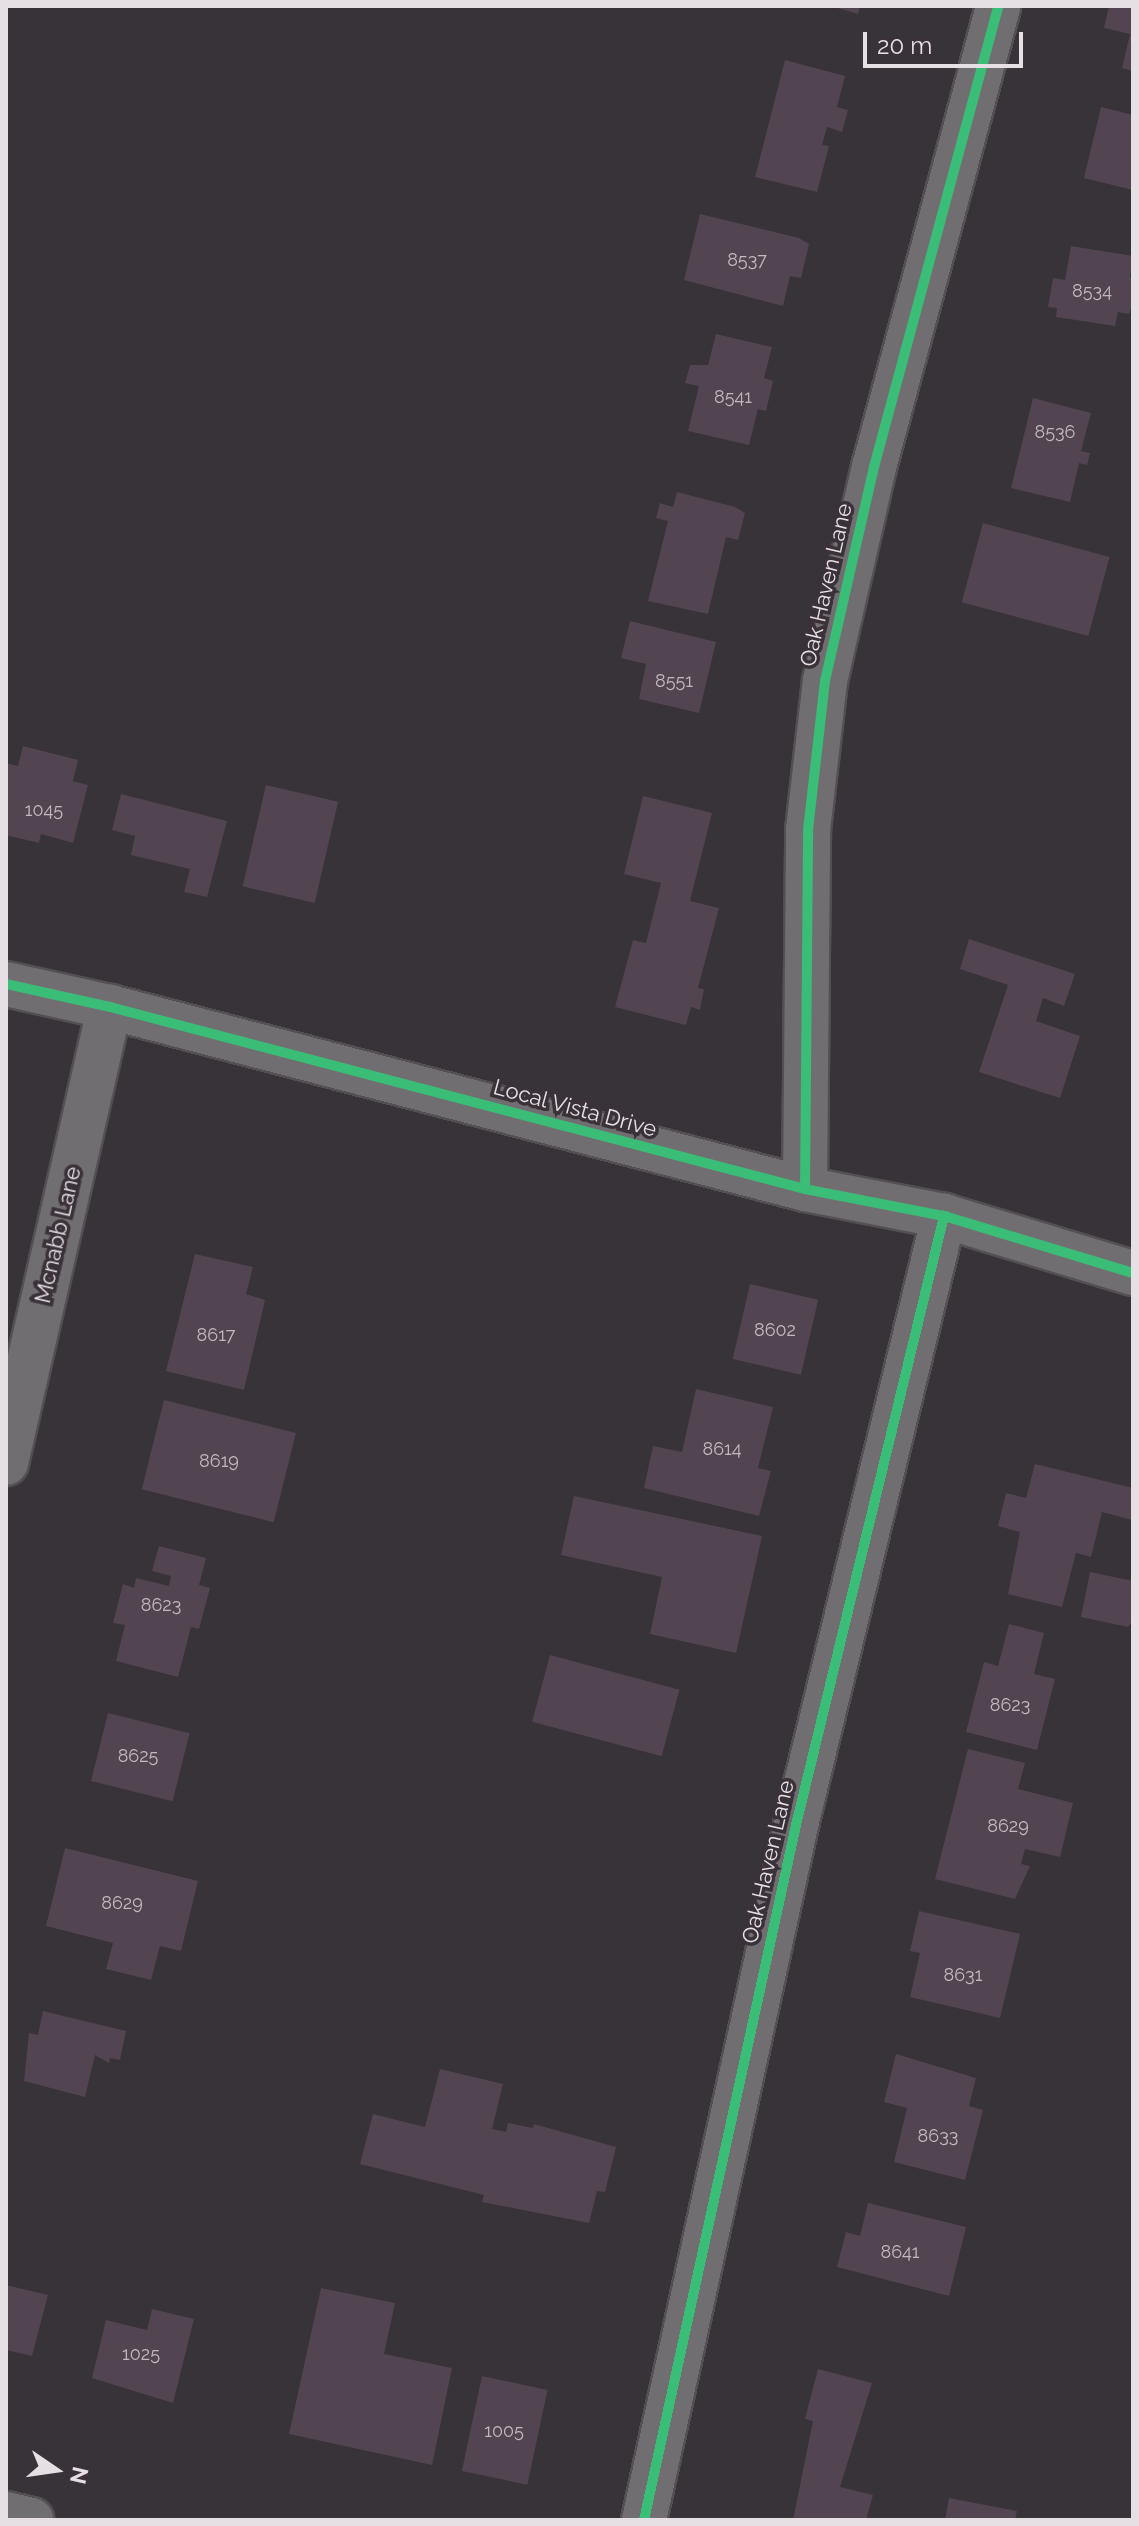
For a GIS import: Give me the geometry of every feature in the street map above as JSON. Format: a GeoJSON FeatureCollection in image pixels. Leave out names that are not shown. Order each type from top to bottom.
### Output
{"type":"FeatureCollection","features":[{"type":"Feature","properties":{"kind":"street","name":"Oak Haven Lane"},"geometry":{"type":"LineString","coordinates":[[805,1189],[808,830],[825,681],[874,467],[998,6]]}},
{"type":"Feature","properties":{"kind":"street","name":"Local Vista Drive"},"geometry":{"type":"LineString","coordinates":[[6,984],[110,1007],[805,1189],[944,1216],[1133,1273]]}},
{"type":"Feature","properties":{"kind":"street","name":"Mcnabb Lane"},"geometry":{"type":"LineString","coordinates":[[6,1463],[110,1007]]}},
{"type":"Feature","properties":{"kind":"street","name":"Oak Haven Lane"},"geometry":{"type":"LineString","coordinates":[[644,2520],[796,1825],[944,1216]]}},
{"type":"Feature","properties":{"kind":"street"},"geometry":{"type":"LineString","coordinates":[[6,2514],[31,2520]]}},
{"type":"Feature","properties":{"kind":"building"},"geometry":{"type":"Polygon","coordinates":[[[831,6],[860,6],[858,14],[831,6]]]}},
{"type":"Feature","properties":{"kind":"building"},"geometry":{"type":"Polygon","coordinates":[[[1109,6],[1133,6],[1133,71],[1122,68],[1130,34],[1104,28],[1109,6]]]}},
{"type":"Feature","properties":{"kind":"building"},"geometry":{"type":"Polygon","coordinates":[[[785,60],[845,76],[837,107],[848,110],[842,132],[827,127],[822,145],[829,146],[817,192],[755,177],[785,60]]]}},
{"type":"Feature","properties":{"kind":"building"},"geometry":{"type":"Polygon","coordinates":[[[1101,107],[1133,115],[1133,190],[1084,178],[1101,107]]]}},
{"type":"Feature","properties":{"kind":"building"},"geometry":{"type":"Polygon","coordinates":[[[700,214],[799,238],[809,244],[801,278],[790,276],[783,306],[684,280],[700,214]]]}},
{"type":"Feature","properties":{"kind":"building"},"geometry":{"type":"Polygon","coordinates":[[[1071,246],[1133,256],[1130,277],[1133,278],[1133,302],[1129,314],[1118,312],[1115,326],[1056,317],[1057,308],[1048,307],[1053,278],[1065,280],[1071,246]]]}},
{"type":"Feature","properties":{"kind":"building"},"geometry":{"type":"Polygon","coordinates":[[[716,334],[772,347],[764,378],[773,381],[766,411],[758,409],[749,445],[688,431],[699,386],[685,383],[690,365],[708,365],[716,334]]]}},
{"type":"Feature","properties":{"kind":"building"},"geometry":{"type":"Polygon","coordinates":[[[1033,398],[1091,413],[1081,451],[1090,453],[1087,465],[1079,463],[1070,502],[1011,488],[1033,398]]]}},
{"type":"Feature","properties":{"kind":"building"},"geometry":{"type":"Polygon","coordinates":[[[677,492],[735,507],[745,513],[738,540],[726,537],[708,614],[648,601],[668,521],[656,518],[660,503],[673,507],[677,492]]]}},
{"type":"Feature","properties":{"kind":"building"},"geometry":{"type":"Polygon","coordinates":[[[983,523],[1110,557],[1088,636],[962,602],[983,523]]]}},
{"type":"Feature","properties":{"kind":"building"},"geometry":{"type":"Polygon","coordinates":[[[630,621],[716,642],[699,713],[639,699],[646,664],[621,658],[630,621]]]}},
{"type":"Feature","properties":{"kind":"building"},"geometry":{"type":"Polygon","coordinates":[[[23,746],[78,760],[73,781],[88,785],[73,843],[41,834],[39,843],[6,835],[6,763],[18,766],[23,746]]]}},
{"type":"Feature","properties":{"kind":"building"},"geometry":{"type":"Polygon","coordinates":[[[266,785],[338,802],[315,903],[243,886],[266,785]]]}},
{"type":"Feature","properties":{"kind":"building"},"geometry":{"type":"Polygon","coordinates":[[[121,794],[227,821],[207,897],[184,892],[190,869],[131,855],[135,836],[112,830],[121,794]]]}},
{"type":"Feature","properties":{"kind":"building"},"geometry":{"type":"Polygon","coordinates":[[[643,796],[712,813],[690,901],[719,908],[698,988],[704,989],[700,1010],[691,1007],[686,1025],[615,1007],[633,940],[646,943],[661,883],[624,874],[643,796]]]}},
{"type":"Feature","properties":{"kind":"building"},"geometry":{"type":"Polygon","coordinates":[[[969,939],[1075,974],[1064,1006],[1043,998],[1036,1021],[1080,1036],[1060,1098],[979,1072],[1008,985],[960,969],[969,939]]]}},
{"type":"Feature","properties":{"kind":"building"},"geometry":{"type":"Polygon","coordinates":[[[195,1254],[253,1267],[246,1294],[265,1300],[244,1390],[166,1371],[195,1254]]]}},
{"type":"Feature","properties":{"kind":"building"},"geometry":{"type":"Polygon","coordinates":[[[750,1284],[818,1300],[801,1375],[733,1359],[750,1284]]]}},
{"type":"Feature","properties":{"kind":"building"},"geometry":{"type":"Polygon","coordinates":[[[696,1389],[773,1407],[758,1468],[771,1471],[759,1516],[644,1488],[653,1446],[682,1452],[696,1389]]]}},
{"type":"Feature","properties":{"kind":"building"},"geometry":{"type":"Polygon","coordinates":[[[164,1400],[296,1433],[274,1522],[142,1489],[164,1400]]]}},
{"type":"Feature","properties":{"kind":"building"},"geometry":{"type":"Polygon","coordinates":[[[1035,1464],[1133,1488],[1132,1520],[1102,1512],[1091,1557],[1076,1553],[1062,1607],[1008,1594],[1020,1532],[998,1526],[1006,1493],[1026,1498],[1035,1464]]]}},
{"type":"Feature","properties":{"kind":"building"},"geometry":{"type":"Polygon","coordinates":[[[574,1496],[762,1536],[736,1653],[650,1634],[662,1577],[561,1555],[574,1496]]]}},
{"type":"Feature","properties":{"kind":"building"},"geometry":{"type":"Polygon","coordinates":[[[159,1546],[206,1558],[199,1585],[210,1588],[199,1629],[191,1627],[178,1677],[116,1661],[125,1625],[113,1623],[123,1584],[134,1588],[136,1578],[169,1586],[171,1576],[152,1571],[159,1546]]]}},
{"type":"Feature","properties":{"kind":"building"},"geometry":{"type":"Polygon","coordinates":[[[1090,1572],[1133,1581],[1133,1620],[1128,1627],[1081,1617],[1090,1572]]]}},
{"type":"Feature","properties":{"kind":"building"},"geometry":{"type":"Polygon","coordinates":[[[1009,1624],[1044,1633],[1034,1674],[1055,1679],[1037,1750],[966,1732],[984,1662],[998,1666],[1009,1624]]]}},
{"type":"Feature","properties":{"kind":"building"},"geometry":{"type":"Polygon","coordinates":[[[550,1655],[679,1690],[662,1756],[532,1722],[550,1655]]]}},
{"type":"Feature","properties":{"kind":"building"},"geometry":{"type":"Polygon","coordinates":[[[108,1713],[190,1733],[173,1801],[91,1781],[108,1713]]]}},
{"type":"Feature","properties":{"kind":"building"},"geometry":{"type":"Polygon","coordinates":[[[968,1749],[1025,1763],[1018,1789],[1073,1803],[1060,1857],[1025,1849],[1021,1864],[1030,1866],[1015,1899],[935,1879],[968,1749]]]}},
{"type":"Feature","properties":{"kind":"building"},"geometry":{"type":"Polygon","coordinates":[[[65,1848],[198,1881],[181,1951],[160,1946],[151,1980],[106,1969],[113,1943],[46,1926],[65,1848]]]}},
{"type":"Feature","properties":{"kind":"building"},"geometry":{"type":"Polygon","coordinates":[[[919,1911],[1020,1934],[1000,2018],[910,1997],[920,1953],[910,1951],[919,1911]]]}},
{"type":"Feature","properties":{"kind":"building"},"geometry":{"type":"Polygon","coordinates":[[[43,2011],[126,2031],[120,2060],[110,2058],[109,2063],[95,2055],[85,2097],[24,2081],[29,2033],[38,2035],[43,2011]]]}},
{"type":"Feature","properties":{"kind":"building"},"geometry":{"type":"Polygon","coordinates":[[[896,2054],[976,2078],[969,2106],[983,2110],[965,2180],[894,2162],[907,2108],[884,2102],[896,2054]]]}},
{"type":"Feature","properties":{"kind":"building"},"geometry":{"type":"Polygon","coordinates":[[[440,2069],[503,2084],[492,2129],[506,2132],[508,2123],[533,2128],[534,2124],[616,2147],[605,2192],[597,2191],[589,2223],[482,2202],[484,2195],[360,2164],[373,2114],[425,2127],[440,2069]]]}},
{"type":"Feature","properties":{"kind":"building"},"geometry":{"type":"Polygon","coordinates":[[[868,2203],[966,2227],[949,2296],[837,2267],[846,2232],[860,2236],[868,2203]]]}},
{"type":"Feature","properties":{"kind":"building"},"geometry":{"type":"Polygon","coordinates":[[[6,2285],[48,2295],[32,2356],[6,2350],[6,2285]]]}},
{"type":"Feature","properties":{"kind":"building"},"geometry":{"type":"Polygon","coordinates":[[[321,2288],[395,2303],[384,2354],[452,2368],[432,2465],[289,2434],[321,2288]]]}},
{"type":"Feature","properties":{"kind":"building"},"geometry":{"type":"Polygon","coordinates":[[[152,2309],[194,2319],[173,2403],[92,2378],[106,2320],[147,2330],[152,2309]]]}},
{"type":"Feature","properties":{"kind":"building"},"geometry":{"type":"Polygon","coordinates":[[[818,2369],[872,2383],[840,2487],[873,2495],[866,2520],[793,2520],[813,2421],[805,2419],[818,2369]]]}},
{"type":"Feature","properties":{"kind":"building"},"geometry":{"type":"Polygon","coordinates":[[[482,2376],[548,2390],[527,2485],[462,2471],[482,2376]]]}},
{"type":"Feature","properties":{"kind":"building"},"geometry":{"type":"Polygon","coordinates":[[[949,2498],[1017,2511],[1015,2520],[945,2520],[949,2498]]]}},
{"type":"Feature","properties":{"kind":"cycle path"},"geometry":{"type":"LineString","coordinates":[[805,1189],[808,830],[825,681],[874,467],[998,6]]}},
{"type":"Feature","properties":{"kind":"cycle path"},"geometry":{"type":"LineString","coordinates":[[6,984],[110,1007],[805,1189],[944,1216],[1133,1273]]}},
{"type":"Feature","properties":{"kind":"cycle path"},"geometry":{"type":"LineString","coordinates":[[644,2520],[796,1825],[944,1216]]}}]}
